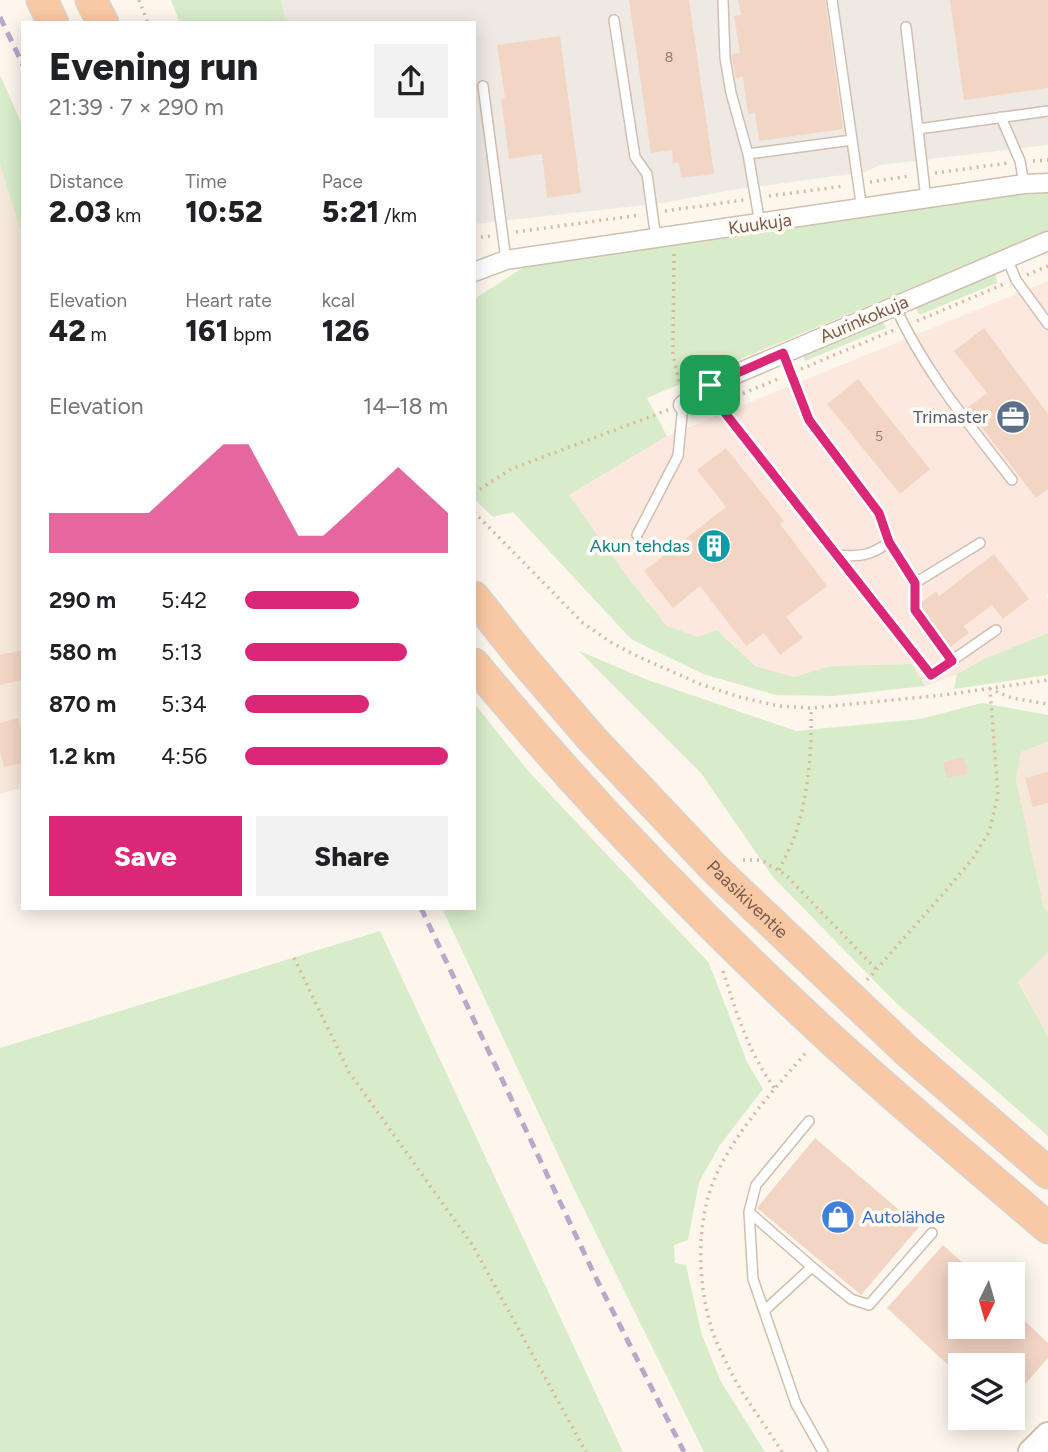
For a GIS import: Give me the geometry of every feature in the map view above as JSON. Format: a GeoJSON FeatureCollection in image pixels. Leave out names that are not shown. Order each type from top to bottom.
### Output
{"type":"FeatureCollection","features":[{"type":"Feature","properties":{"kind":"highway"},"geometry":{"type":"LineString","coordinates":[[42,0],[52,21]]}},
{"type":"Feature","properties":{"kind":"highway"},"geometry":{"type":"LineString","coordinates":[[91,0],[102,21]]}},
{"type":"Feature","properties":{"kind":"highway","name":"Paasikiventie"},"geometry":{"type":"LineString","coordinates":[[476,600],[592,739],[714,868],[908,1052],[1048,1173]]}},
{"type":"Feature","properties":{"kind":"highway"},"geometry":{"type":"LineString","coordinates":[[476,666],[562,765],[690,902],[834,1041],[1048,1228]]}},
{"type":"Feature","properties":{"kind":"highway"},"geometry":{"type":"LineString","coordinates":[[988,1176],[997,1201],[1048,1250]]}},
{"type":"Feature","properties":{"kind":"main road"},"geometry":{"type":"LineString","coordinates":[[1031,1452],[1048,1435]]}},
{"type":"Feature","properties":{"kind":"street","name":"Kuukuja"},"geometry":{"type":"LineString","coordinates":[[476,271],[506,260],[1024,184],[1048,183]]}},
{"type":"Feature","properties":{"kind":"street","name":"Aurinkokuja"},"geometry":{"type":"LineString","coordinates":[[683,405],[710,385],[1048,241]]}},
{"type":"Feature","properties":{"kind":"lane"},"geometry":{"type":"LineString","coordinates":[[723,0],[725,58],[731,93],[748,154],[760,224]]}},
{"type":"Feature","properties":{"kind":"lane"},"geometry":{"type":"LineString","coordinates":[[832,0],[862,209]]}},
{"type":"Feature","properties":{"kind":"lane"},"geometry":{"type":"LineString","coordinates":[[614,20],[635,156],[647,174],[665,238]]}},
{"type":"Feature","properties":{"kind":"lane"},"geometry":{"type":"LineString","coordinates":[[906,27],[926,200]]}},
{"type":"Feature","properties":{"kind":"lane"},"geometry":{"type":"LineString","coordinates":[[483,86],[506,260]]}},
{"type":"Feature","properties":{"kind":"lane"},"geometry":{"type":"LineString","coordinates":[[918,130],[1048,111]]}},
{"type":"Feature","properties":{"kind":"lane"},"geometry":{"type":"LineString","coordinates":[[1000,117],[1020,161],[1024,184]]}},
{"type":"Feature","properties":{"kind":"lane"},"geometry":{"type":"LineString","coordinates":[[748,154],[852,140]]}},
{"type":"Feature","properties":{"kind":"lane"},"geometry":{"type":"LineString","coordinates":[[1007,258],[1016,279],[1048,324]]}},
{"type":"Feature","properties":{"kind":"lane"},"geometry":{"type":"LineString","coordinates":[[895,306],[911,340],[936,381],[1012,480]]}},
{"type":"Feature","properties":{"kind":"lane"},"geometry":{"type":"LineString","coordinates":[[783,353],[809,420],[879,513],[889,542],[915,583],[915,610],[952,661]]}},
{"type":"Feature","properties":{"kind":"lane"},"geometry":{"type":"LineString","coordinates":[[710,385],[718,404],[931,675],[996,630]]}},
{"type":"Feature","properties":{"kind":"lane"},"geometry":{"type":"LineString","coordinates":[[637,535],[678,456],[683,405]]}},
{"type":"Feature","properties":{"kind":"lane"},"geometry":{"type":"LineString","coordinates":[[837,555],[860,557],[876,552],[889,542]]}},
{"type":"Feature","properties":{"kind":"lane"},"geometry":{"type":"LineString","coordinates":[[915,583],[980,542]]}},
{"type":"Feature","properties":{"kind":"lane"},"geometry":{"type":"LineString","coordinates":[[809,1121],[756,1185],[749,1212],[753,1279],[796,1404],[823,1452]]}},
{"type":"Feature","properties":{"kind":"lane"},"geometry":{"type":"LineString","coordinates":[[749,1212],[851,1299],[869,1305],[932,1233]]}},
{"type":"Feature","properties":{"kind":"lane"},"geometry":{"type":"LineString","coordinates":[[765,1310],[812,1267]]}},
{"type":"Feature","properties":{"kind":"path"},"geometry":{"type":"LineString","coordinates":[[139,0],[147,21]]}},
{"type":"Feature","properties":{"kind":"path"},"geometry":{"type":"LineString","coordinates":[[665,238],[673,354],[683,405]]}},
{"type":"Feature","properties":{"kind":"path"},"geometry":{"type":"LineString","coordinates":[[476,514],[583,623],[612,643],[721,691],[779,706],[811,708],[990,689],[1048,680]]}},
{"type":"Feature","properties":{"kind":"path"},"geometry":{"type":"LineString","coordinates":[[990,689],[1012,698],[1048,704]]}},
{"type":"Feature","properties":{"kind":"path"},"geometry":{"type":"LineString","coordinates":[[860,987],[950,887],[989,832],[998,795],[990,689]]}},
{"type":"Feature","properties":{"kind":"path"},"geometry":{"type":"LineString","coordinates":[[779,870],[801,814],[811,740],[811,708]]}},
{"type":"Feature","properties":{"kind":"path"},"geometry":{"type":"LineString","coordinates":[[743,860],[761,860],[779,870],[876,970]]}},
{"type":"Feature","properties":{"kind":"path"},"geometry":{"type":"LineString","coordinates":[[294,958],[349,1072],[473,1246],[586,1452]]}},
{"type":"Feature","properties":{"kind":"path"},"geometry":{"type":"LineString","coordinates":[[723,971],[740,1027],[758,1064],[775,1089]]}},
{"type":"Feature","properties":{"kind":"shaded area"},"geometry":{"type":"Polygon","coordinates":[[[281,0],[1048,0],[1048,145],[880,165],[865,172],[732,190],[663,203],[476,224],[476,21],[286,21],[281,0]]]}},
{"type":"Feature","properties":{"kind":"shaded area"},"geometry":{"type":"Polygon","coordinates":[[[0,165],[21,233],[21,788],[0,794],[0,165]]]}},
{"type":"Feature","properties":{"kind":"shaded area"},"geometry":{"type":"Polygon","coordinates":[[[1048,281],[1048,593],[1045,595],[1048,599],[1048,633],[984,659],[957,674],[925,686],[912,664],[831,666],[794,677],[755,666],[717,630],[698,637],[667,626],[629,579],[569,495],[667,436],[1048,281]]]}},
{"type":"Feature","properties":{"kind":"shaded area"},"geometry":{"type":"Polygon","coordinates":[[[1048,742],[1048,912],[1044,908],[1016,780],[1021,752],[1048,742]]]}},
{"type":"Feature","properties":{"kind":"shaded area"},"geometry":{"type":"Polygon","coordinates":[[[1048,952],[1048,1036],[1018,981],[1048,952]]]}},
{"type":"Feature","properties":{"kind":"green space"},"geometry":{"type":"Polygon","coordinates":[[[171,0],[281,0],[286,21],[179,21],[171,0]]]}},
{"type":"Feature","properties":{"kind":"green space"},"geometry":{"type":"Polygon","coordinates":[[[0,75],[21,122],[21,233],[0,165],[0,75]]]}},
{"type":"Feature","properties":{"kind":"green space"},"geometry":{"type":"Polygon","coordinates":[[[1048,193],[1048,231],[647,398],[667,436],[569,495],[629,579],[667,626],[698,637],[717,630],[755,666],[794,677],[831,666],[912,664],[925,686],[834,696],[776,695],[703,674],[631,639],[513,512],[493,517],[476,501],[476,298],[524,267],[1003,196],[1048,193]]]}},
{"type":"Feature","properties":{"kind":"green space"},"geometry":{"type":"Polygon","coordinates":[[[995,273],[997,283],[919,315],[915,306],[995,273]]]}},
{"type":"Feature","properties":{"kind":"green space"},"geometry":{"type":"Polygon","coordinates":[[[882,319],[886,328],[805,361],[801,352],[882,319]]]}},
{"type":"Feature","properties":{"kind":"green space"},"geometry":{"type":"Polygon","coordinates":[[[1048,633],[1048,675],[954,689],[957,674],[984,659],[1048,633]]]}},
{"type":"Feature","properties":{"kind":"green space"},"geometry":{"type":"Polygon","coordinates":[[[579,651],[648,680],[796,731],[920,719],[982,703],[1048,715],[1048,742],[1021,752],[1016,780],[1044,908],[1048,912],[1048,952],[1018,982],[1048,1036],[1048,1136],[893,1000],[773,877],[701,773],[579,651]]]}},
{"type":"Feature","properties":{"kind":"green space"},"geometry":{"type":"Polygon","coordinates":[[[476,706],[529,772],[709,963],[747,1062],[763,1089],[720,1145],[699,1182],[688,1240],[674,1245],[675,1263],[686,1265],[701,1332],[720,1380],[765,1452],[704,1452],[577,1195],[443,910],[476,910],[476,706]]]}},
{"type":"Feature","properties":{"kind":"green space"},"geometry":{"type":"Polygon","coordinates":[[[380,931],[623,1452],[0,1452],[0,1048],[380,931]]]}},
{"type":"Feature","properties":{"kind":"building"},"geometry":{"type":"Polygon","coordinates":[[[629,0],[689,0],[714,174],[681,178],[679,162],[673,163],[672,150],[651,153],[629,0]]]}},
{"type":"Feature","properties":{"kind":"building"},"geometry":{"type":"Polygon","coordinates":[[[738,0],[825,0],[843,129],[759,141],[755,113],[748,114],[743,77],[736,78],[732,57],[732,54],[740,53],[734,16],[741,15],[738,0]]]}},
{"type":"Feature","properties":{"kind":"building"},"geometry":{"type":"Polygon","coordinates":[[[950,0],[1048,0],[1048,88],[964,100],[950,0]]]}},
{"type":"Feature","properties":{"kind":"building"},"geometry":{"type":"Polygon","coordinates":[[[560,36],[581,193],[547,198],[542,154],[509,159],[501,99],[505,98],[497,45],[560,36]]]}},
{"type":"Feature","properties":{"kind":"building"},"geometry":{"type":"Polygon","coordinates":[[[984,328],[1048,414],[1048,489],[1036,498],[967,408],[987,393],[954,351],[984,328]]]}},
{"type":"Feature","properties":{"kind":"building"},"geometry":{"type":"Polygon","coordinates":[[[858,379],[930,469],[900,494],[827,404],[858,379]]]}},
{"type":"Feature","properties":{"kind":"building"},"geometry":{"type":"Polygon","coordinates":[[[726,448],[784,521],[780,524],[827,586],[786,617],[803,638],[780,655],[764,633],[746,646],[700,586],[673,608],[644,571],[726,507],[697,470],[726,448]]]}},
{"type":"Feature","properties":{"kind":"building"},"geometry":{"type":"Polygon","coordinates":[[[994,554],[1029,599],[1003,619],[992,605],[964,626],[969,633],[950,647],[922,608],[922,602],[936,591],[939,596],[994,554]]]}},
{"type":"Feature","properties":{"kind":"building"},"geometry":{"type":"Polygon","coordinates":[[[21,650],[21,680],[0,685],[0,655],[21,650]]]}},
{"type":"Feature","properties":{"kind":"building"},"geometry":{"type":"Polygon","coordinates":[[[18,718],[21,729],[21,763],[4,767],[0,751],[0,723],[18,718]]]}},
{"type":"Feature","properties":{"kind":"building"},"geometry":{"type":"Polygon","coordinates":[[[964,757],[968,773],[947,778],[943,762],[964,757]]]}},
{"type":"Feature","properties":{"kind":"building"},"geometry":{"type":"Polygon","coordinates":[[[1048,772],[1048,803],[1033,807],[1025,778],[1048,772]]]}},
{"type":"Feature","properties":{"kind":"building","name":"Autolähde"},"geometry":{"type":"Polygon","coordinates":[[[815,1138],[919,1227],[861,1295],[757,1208],[815,1138]]]}},
{"type":"Feature","properties":{"kind":"building"},"geometry":{"type":"Polygon","coordinates":[[[943,1245],[962,1262],[948,1262],[948,1339],[1026,1339],[1026,1322],[1048,1343],[1048,1358],[1025,1384],[1025,1353],[948,1353],[948,1365],[887,1308],[943,1245]]]}},
{"type":"Feature","properties":{"kind":"railway"},"geometry":{"type":"LineString","coordinates":[[0,17],[21,61]]}},
{"type":"Feature","properties":{"kind":"railway"},"geometry":{"type":"LineString","coordinates":[[422,910],[595,1276],[684,1452]]}},
{"type":"Feature","properties":{"kind":"place","name":"Trimaster"},"geometry":{"type":"Point","coordinates":[1013,417]}},
{"type":"Feature","properties":{"kind":"place","name":"Akun tehdas"},"geometry":{"type":"Point","coordinates":[714,546]}},
{"type":"Feature","properties":{"kind":"place","name":"Autolähde"},"geometry":{"type":"Point","coordinates":[838,1217]}},
{"type":"Feature","properties":{"kind":"route"},"geometry":{"type":"LineString","coordinates":[[783,353],[809,420],[879,513],[889,542],[915,583],[915,610],[952,661],[931,675],[718,404],[710,385],[783,353]]}}]}
